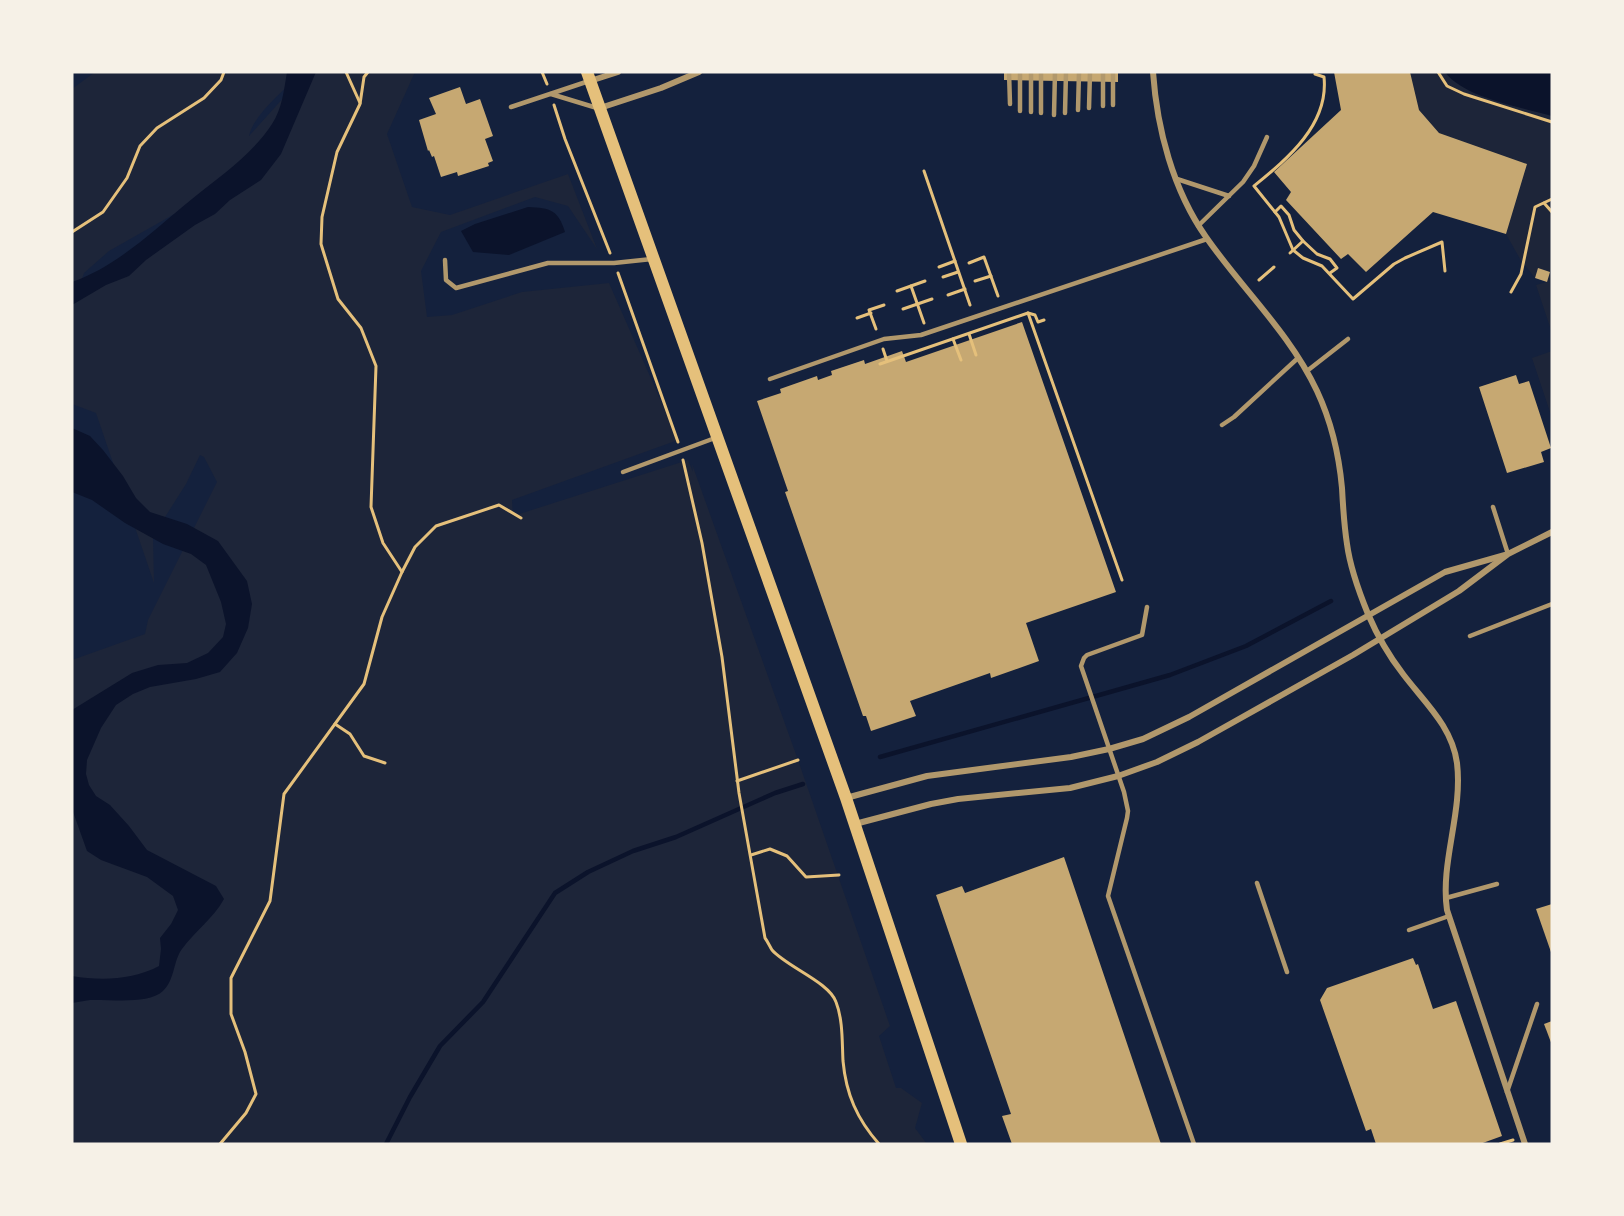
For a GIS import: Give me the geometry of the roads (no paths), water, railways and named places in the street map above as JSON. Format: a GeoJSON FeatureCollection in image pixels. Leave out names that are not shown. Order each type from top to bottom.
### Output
{"type":"FeatureCollection","features":[{"type":"Feature","properties":{"kind":"main road"},"geometry":{"type":"LineString","coordinates":[[588,76],[846,798],[961,1144]]}},
{"type":"Feature","properties":{"kind":"street"},"geometry":{"type":"LineString","coordinates":[[588,76],[618,72]]}},
{"type":"Feature","properties":{"kind":"street"},"geometry":{"type":"LineString","coordinates":[[600,109],[699,72]]}},
{"type":"Feature","properties":{"kind":"street"},"geometry":{"type":"LineString","coordinates":[[1153,72],[1160,123],[1177,179],[1198,226],[1298,358],[1307,371],[1324,408],[1339,465],[1347,544],[1368,615],[1402,673],[1439,718],[1453,746],[1457,763],[1457,793],[1446,885],[1449,916],[1525,1144]]}},
{"type":"Feature","properties":{"kind":"street"},"geometry":{"type":"LineString","coordinates":[[855,824],[958,799],[1070,788],[1145,767],[1184,750],[1380,639],[1459,591],[1508,554],[1552,532]]}},
{"type":"Feature","properties":{"kind":"street"},"geometry":{"type":"LineString","coordinates":[[846,798],[927,776],[1036,762],[1109,749],[1143,739],[1189,717],[1445,572],[1508,554]]}},
{"type":"Feature","properties":{"kind":"lane"},"geometry":{"type":"LineString","coordinates":[[1009,72],[1010,104]]}},
{"type":"Feature","properties":{"kind":"lane"},"geometry":{"type":"LineString","coordinates":[[1020,72],[1020,111]]}},
{"type":"Feature","properties":{"kind":"lane"},"geometry":{"type":"LineString","coordinates":[[1031,72],[1031,112]]}},
{"type":"Feature","properties":{"kind":"lane"},"geometry":{"type":"LineString","coordinates":[[1041,72],[1041,113]]}},
{"type":"Feature","properties":{"kind":"lane"},"geometry":{"type":"LineString","coordinates":[[1054,115],[1055,72]]}},
{"type":"Feature","properties":{"kind":"lane"},"geometry":{"type":"LineString","coordinates":[[1065,113],[1066,72]]}},
{"type":"Feature","properties":{"kind":"lane"},"geometry":{"type":"LineString","coordinates":[[1078,110],[1079,72]]}},
{"type":"Feature","properties":{"kind":"lane"},"geometry":{"type":"LineString","coordinates":[[1089,108],[1090,72]]}},
{"type":"Feature","properties":{"kind":"lane"},"geometry":{"type":"LineString","coordinates":[[1103,72],[1103,106]]}},
{"type":"Feature","properties":{"kind":"lane"},"geometry":{"type":"LineString","coordinates":[[1113,72],[1113,105]]}},
{"type":"Feature","properties":{"kind":"lane"},"geometry":{"type":"LineString","coordinates":[[511,107],[550,94],[588,76]]}},
{"type":"Feature","properties":{"kind":"lane"},"geometry":{"type":"LineString","coordinates":[[550,94],[600,109]]}},
{"type":"Feature","properties":{"kind":"lane"},"geometry":{"type":"LineString","coordinates":[[1198,226],[1243,182],[1254,166],[1267,137]]}},
{"type":"Feature","properties":{"kind":"lane"},"geometry":{"type":"LineString","coordinates":[[1177,179],[1229,196]]}},
{"type":"Feature","properties":{"kind":"lane"},"geometry":{"type":"LineString","coordinates":[[770,379],[884,339],[921,335],[1207,239]]}},
{"type":"Feature","properties":{"kind":"lane"},"geometry":{"type":"LineString","coordinates":[[446,260],[446,280],[456,288],[548,262],[614,263],[655,259]]}},
{"type":"Feature","properties":{"kind":"lane"},"geometry":{"type":"LineString","coordinates":[[1307,371],[1348,339]]}},
{"type":"Feature","properties":{"kind":"lane"},"geometry":{"type":"LineString","coordinates":[[1222,425],[1234,417],[1298,358]]}},
{"type":"Feature","properties":{"kind":"lane"},"geometry":{"type":"LineString","coordinates":[[623,472],[717,437]]}},
{"type":"Feature","properties":{"kind":"lane"},"geometry":{"type":"LineString","coordinates":[[1493,507],[1508,554]]}},
{"type":"Feature","properties":{"kind":"lane"},"geometry":{"type":"LineString","coordinates":[[1470,636],[1552,604]]}},
{"type":"Feature","properties":{"kind":"lane"},"geometry":{"type":"LineString","coordinates":[[1148,607],[1142,635],[1088,656],[1082,662],[1081,669],[1128,811],[1108,896],[1194,1144]]}},
{"type":"Feature","properties":{"kind":"lane"},"geometry":{"type":"LineString","coordinates":[[1257,883],[1287,972]]}},
{"type":"Feature","properties":{"kind":"lane"},"geometry":{"type":"LineString","coordinates":[[1446,898],[1497,884]]}},
{"type":"Feature","properties":{"kind":"lane"},"geometry":{"type":"LineString","coordinates":[[1409,930],[1449,916]]}},
{"type":"Feature","properties":{"kind":"lane"},"geometry":{"type":"LineString","coordinates":[[1507,1092],[1537,1004]]}},
{"type":"Feature","properties":{"kind":"waterway"},"geometry":{"type":"LineString","coordinates":[[880,757],[1170,675],[1246,646],[1331,601]]}},
{"type":"Feature","properties":{"kind":"waterway"},"geometry":{"type":"LineString","coordinates":[[386,1144],[440,1046],[483,1002],[555,893],[588,872],[633,851],[676,837],[775,793],[803,784]]}}]}
